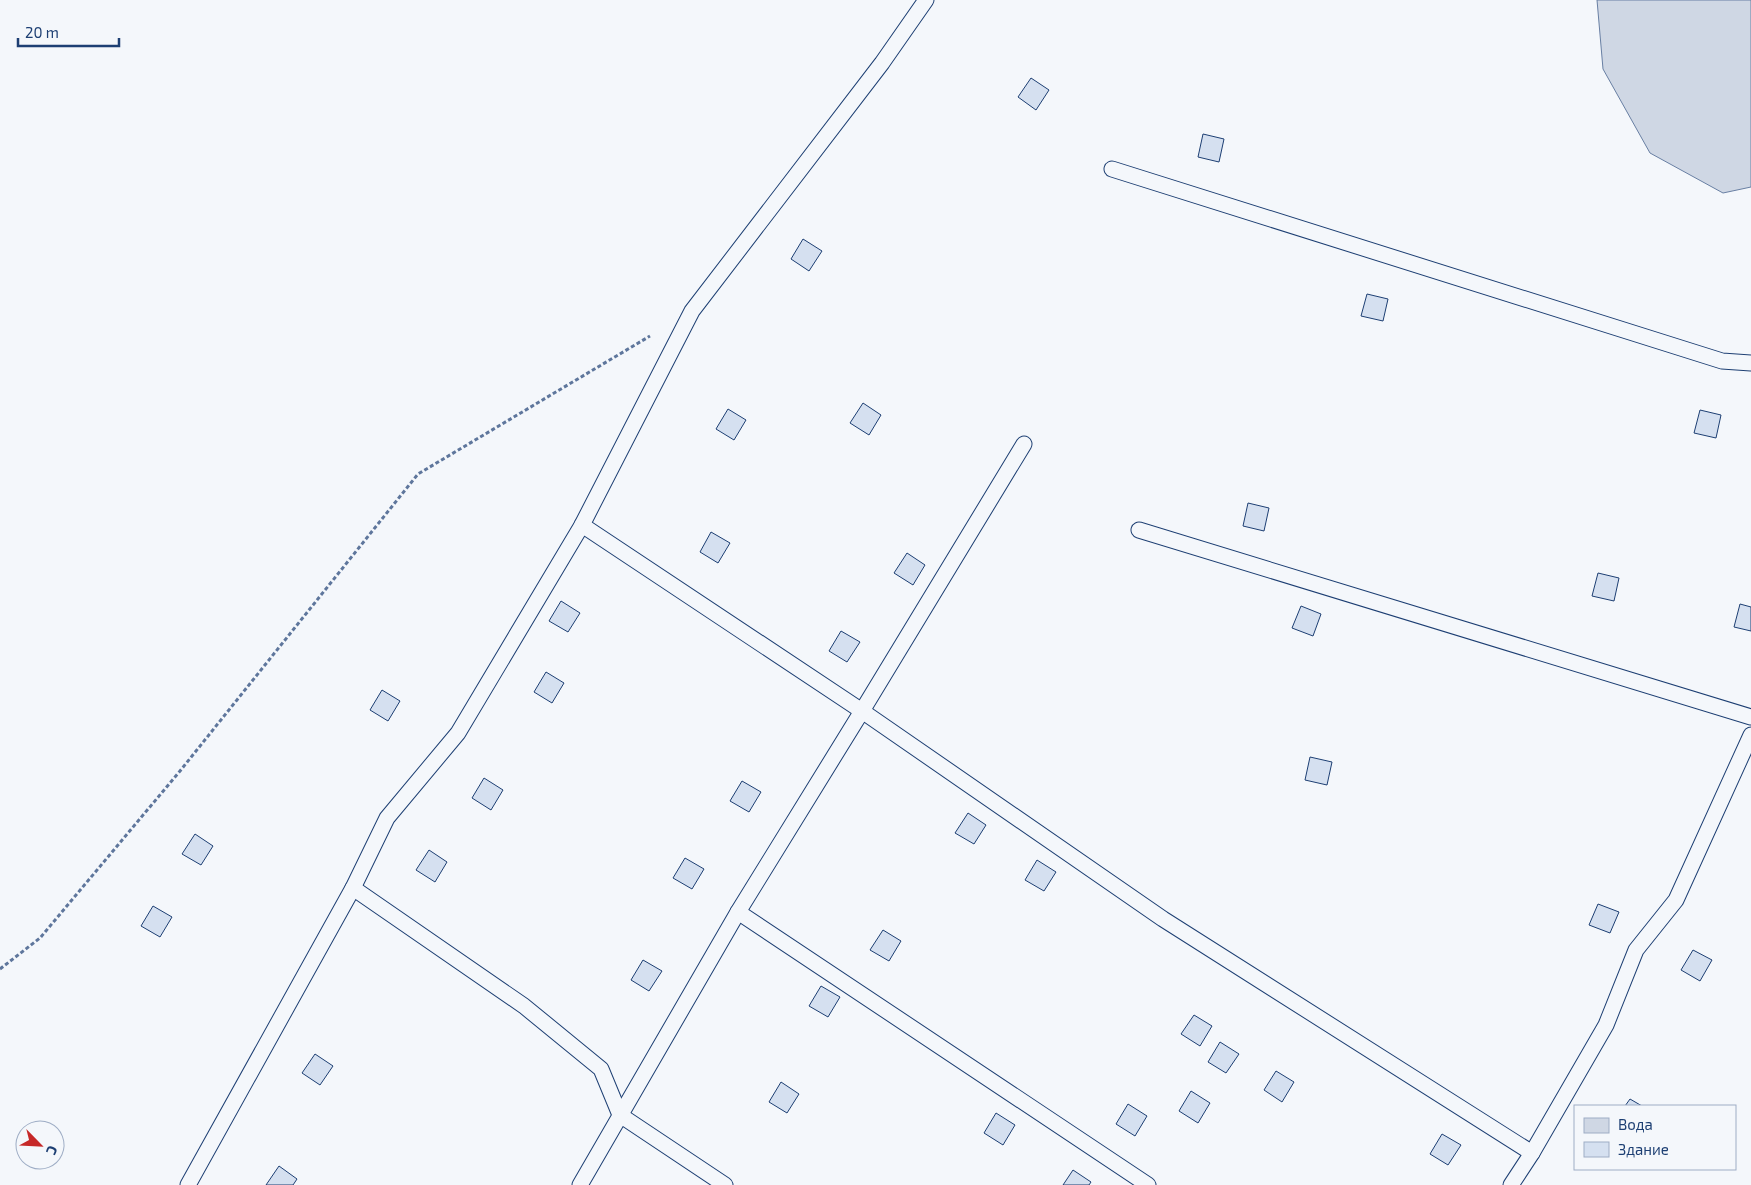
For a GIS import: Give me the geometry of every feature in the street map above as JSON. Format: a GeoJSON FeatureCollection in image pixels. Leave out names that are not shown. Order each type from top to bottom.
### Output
{"type":"FeatureCollection","features":[{"type":"Feature","properties":{"kind":"lane"},"geometry":{"type":"LineString","coordinates":[[188,1185],[353,888],[387,818],[458,733],[582,525],[692,312],[882,63],[926,0]]}},
{"type":"Feature","properties":{"kind":"lane"},"geometry":{"type":"LineString","coordinates":[[1112,170],[1722,361],[1751,363]]}},
{"type":"Feature","properties":{"kind":"lane"},"geometry":{"type":"LineString","coordinates":[[580,1185],[738,912],[1024,444]]}},
{"type":"Feature","properties":{"kind":"lane"},"geometry":{"type":"LineString","coordinates":[[582,525],[862,711],[1163,919],[1532,1153]]}},
{"type":"Feature","properties":{"kind":"lane"},"geometry":{"type":"LineString","coordinates":[[1139,530],[1751,717]]}},
{"type":"Feature","properties":{"kind":"lane"},"geometry":{"type":"LineString","coordinates":[[1511,1185],[1532,1153],[1606,1025],[1636,950],[1676,900],[1751,735]]}},
{"type":"Feature","properties":{"kind":"lane"},"geometry":{"type":"LineString","coordinates":[[353,888],[524,1006],[601,1069],[620,1115],[725,1185]]}},
{"type":"Feature","properties":{"kind":"lane"},"geometry":{"type":"LineString","coordinates":[[738,912],[1148,1185]]}},
{"type":"Feature","properties":{"kind":"path"},"geometry":{"type":"LineString","coordinates":[[0,969],[40,938],[180,771],[418,474],[692,312]]}},
{"type":"Feature","properties":{"kind":"water"},"geometry":{"type":"Polygon","coordinates":[[[1597,0],[1751,0],[1751,187],[1723,193],[1650,153],[1603,69],[1597,0]]]}},
{"type":"Feature","properties":{"kind":"building"},"geometry":{"type":"Polygon","coordinates":[[[1031,78],[1049,90],[1036,110],[1018,97],[1031,78]]]}},
{"type":"Feature","properties":{"kind":"building"},"geometry":{"type":"Polygon","coordinates":[[[1203,134],[1224,139],[1219,162],[1198,157],[1203,134]]]}},
{"type":"Feature","properties":{"kind":"building"},"geometry":{"type":"Polygon","coordinates":[[[803,239],[822,251],[809,271],[791,259],[803,239]]]}},
{"type":"Feature","properties":{"kind":"building"},"geometry":{"type":"Polygon","coordinates":[[[1367,294],[1388,299],[1383,321],[1361,316],[1367,294]]]}},
{"type":"Feature","properties":{"kind":"building"},"geometry":{"type":"Polygon","coordinates":[[[863,403],[881,415],[869,435],[850,423],[863,403]]]}},
{"type":"Feature","properties":{"kind":"building"},"geometry":{"type":"Polygon","coordinates":[[[728,409],[746,420],[734,440],[716,429],[728,409]]]}},
{"type":"Feature","properties":{"kind":"building"},"geometry":{"type":"Polygon","coordinates":[[[1700,410],[1721,415],[1716,438],[1694,433],[1700,410]]]}},
{"type":"Feature","properties":{"kind":"building"},"geometry":{"type":"Polygon","coordinates":[[[1248,503],[1269,508],[1264,531],[1243,526],[1248,503]]]}},
{"type":"Feature","properties":{"kind":"building"},"geometry":{"type":"Polygon","coordinates":[[[711,532],[730,543],[718,563],[700,552],[711,532]]]}},
{"type":"Feature","properties":{"kind":"building"},"geometry":{"type":"Polygon","coordinates":[[[907,553],[925,565],[913,585],[894,573],[907,553]]]}},
{"type":"Feature","properties":{"kind":"building"},"geometry":{"type":"Polygon","coordinates":[[[1598,573],[1619,578],[1614,601],[1592,596],[1598,573]]]}},
{"type":"Feature","properties":{"kind":"building"},"geometry":{"type":"Polygon","coordinates":[[[561,601],[580,613],[568,632],[549,621],[561,601]]]}},
{"type":"Feature","properties":{"kind":"building"},"geometry":{"type":"Polygon","coordinates":[[[1740,604],[1751,607],[1751,631],[1734,627],[1740,604]]]}},
{"type":"Feature","properties":{"kind":"building"},"geometry":{"type":"Polygon","coordinates":[[[1301,606],[1321,614],[1313,636],[1292,628],[1301,606]]]}},
{"type":"Feature","properties":{"kind":"building"},"geometry":{"type":"Polygon","coordinates":[[[841,631],[860,642],[847,662],[829,651],[841,631]]]}},
{"type":"Feature","properties":{"kind":"building"},"geometry":{"type":"Polygon","coordinates":[[[546,672],[564,683],[552,703],[534,692],[546,672]]]}},
{"type":"Feature","properties":{"kind":"building"},"geometry":{"type":"Polygon","coordinates":[[[382,690],[400,701],[388,721],[370,710],[382,690]]]}},
{"type":"Feature","properties":{"kind":"building"},"geometry":{"type":"Polygon","coordinates":[[[1310,757],[1332,762],[1327,785],[1305,780],[1310,757]]]}},
{"type":"Feature","properties":{"kind":"building"},"geometry":{"type":"Polygon","coordinates":[[[484,778],[503,790],[491,810],[472,798],[484,778]]]}},
{"type":"Feature","properties":{"kind":"building"},"geometry":{"type":"Polygon","coordinates":[[[742,781],[761,792],[749,812],[730,801],[742,781]]]}},
{"type":"Feature","properties":{"kind":"building"},"geometry":{"type":"Polygon","coordinates":[[[968,813],[986,825],[974,844],[955,833],[968,813]]]}},
{"type":"Feature","properties":{"kind":"building"},"geometry":{"type":"Polygon","coordinates":[[[195,834],[213,846],[201,865],[182,854],[195,834]]]}},
{"type":"Feature","properties":{"kind":"building"},"geometry":{"type":"Polygon","coordinates":[[[429,850],[447,862],[435,882],[416,870],[429,850]]]}},
{"type":"Feature","properties":{"kind":"building"},"geometry":{"type":"Polygon","coordinates":[[[685,858],[704,869],[692,889],[673,878],[685,858]]]}},
{"type":"Feature","properties":{"kind":"building"},"geometry":{"type":"Polygon","coordinates":[[[1037,860],[1056,872],[1044,891],[1025,880],[1037,860]]]}},
{"type":"Feature","properties":{"kind":"building"},"geometry":{"type":"Polygon","coordinates":[[[1598,904],[1619,912],[1610,933],[1589,925],[1598,904]]]}},
{"type":"Feature","properties":{"kind":"building"},"geometry":{"type":"Polygon","coordinates":[[[153,906],[172,917],[160,937],[141,926],[153,906]]]}},
{"type":"Feature","properties":{"kind":"building"},"geometry":{"type":"Polygon","coordinates":[[[883,930],[901,941],[889,961],[870,950],[883,930]]]}},
{"type":"Feature","properties":{"kind":"building"},"geometry":{"type":"Polygon","coordinates":[[[1693,950],[1712,960],[1700,981],[1681,970],[1693,950]]]}},
{"type":"Feature","properties":{"kind":"building"},"geometry":{"type":"Polygon","coordinates":[[[643,960],[662,971],[649,991],[631,980],[643,960]]]}},
{"type":"Feature","properties":{"kind":"building"},"geometry":{"type":"Polygon","coordinates":[[[821,986],[840,997],[828,1017],[809,1006],[821,986]]]}},
{"type":"Feature","properties":{"kind":"building"},"geometry":{"type":"Polygon","coordinates":[[[1194,1015],[1212,1026],[1200,1046],[1181,1034],[1194,1015]]]}},
{"type":"Feature","properties":{"kind":"building"},"geometry":{"type":"Polygon","coordinates":[[[1220,1042],[1239,1054],[1226,1073],[1208,1062],[1220,1042]]]}},
{"type":"Feature","properties":{"kind":"building"},"geometry":{"type":"Polygon","coordinates":[[[315,1054],[333,1066],[320,1085],[302,1073],[315,1054]]]}},
{"type":"Feature","properties":{"kind":"building"},"geometry":{"type":"Polygon","coordinates":[[[1276,1071],[1294,1082],[1282,1102],[1264,1090],[1276,1071]]]}},
{"type":"Feature","properties":{"kind":"building"},"geometry":{"type":"Polygon","coordinates":[[[781,1082],[799,1094],[787,1113],[769,1102],[781,1082]]]}},
{"type":"Feature","properties":{"kind":"building"},"geometry":{"type":"Polygon","coordinates":[[[1191,1091],[1210,1103],[1198,1123],[1179,1111],[1191,1091]]]}},
{"type":"Feature","properties":{"kind":"building"},"geometry":{"type":"Polygon","coordinates":[[[1630,1099],[1640,1105],[1626,1105],[1630,1099]]]}},
{"type":"Feature","properties":{"kind":"building"},"geometry":{"type":"Polygon","coordinates":[[[1128,1104],[1147,1116],[1135,1136],[1116,1124],[1128,1104]]]}},
{"type":"Feature","properties":{"kind":"building"},"geometry":{"type":"Polygon","coordinates":[[[996,1113],[1015,1125],[1003,1145],[984,1133],[996,1113]]]}},
{"type":"Feature","properties":{"kind":"building"},"geometry":{"type":"Polygon","coordinates":[[[1442,1134],[1461,1145],[1448,1165],[1430,1154],[1442,1134]]]}},
{"type":"Feature","properties":{"kind":"building"},"geometry":{"type":"Polygon","coordinates":[[[279,1166],[297,1179],[293,1185],[266,1185],[279,1166]]]}},
{"type":"Feature","properties":{"kind":"building"},"geometry":{"type":"Polygon","coordinates":[[[1073,1170],[1091,1182],[1089,1185],[1063,1185],[1073,1170]]]}}]}
